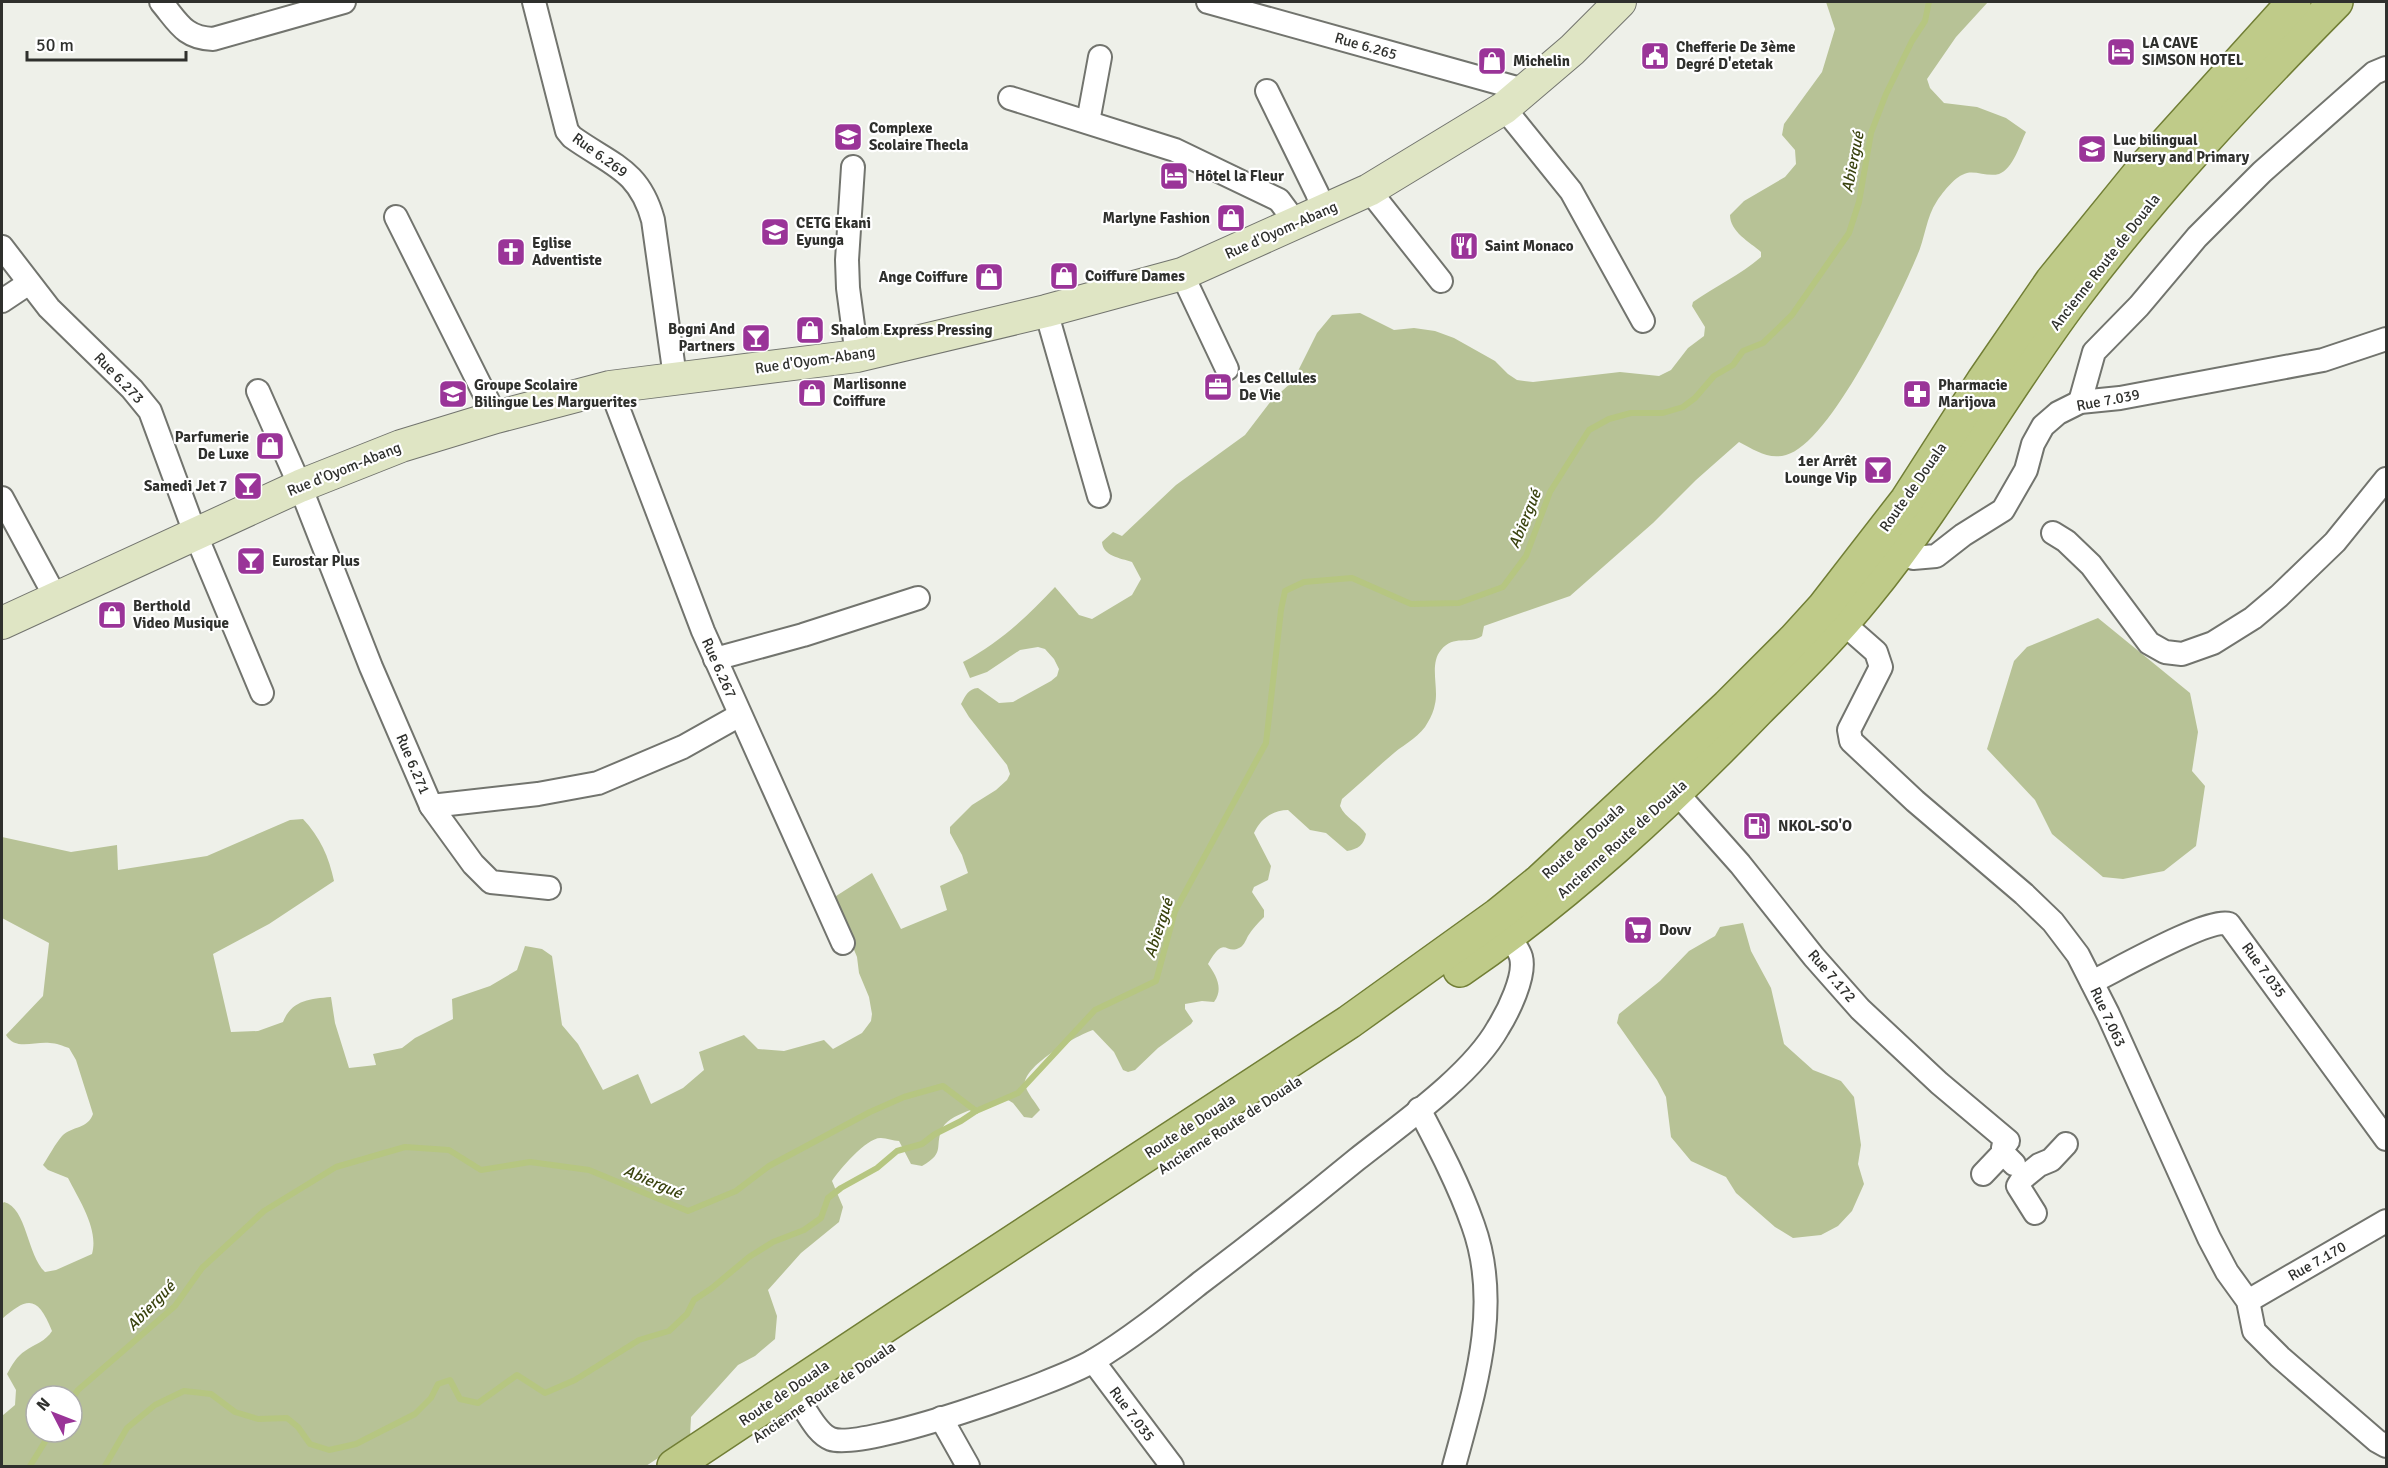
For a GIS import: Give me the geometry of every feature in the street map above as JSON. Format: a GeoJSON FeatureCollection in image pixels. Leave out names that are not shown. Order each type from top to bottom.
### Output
{"type":"FeatureCollection","features":[{"type":"Feature","properties":{"kind":"main road","name":"Rue d'Oyom-Abang"},"geometry":{"type":"LineString","coordinates":[[2,623],[300,486],[401,446],[495,417],[610,387],[675,377],[857,357],[1046,311],[1182,274],[1369,190],[1514,99],[1572,50],[1620,2]]}},
{"type":"Feature","properties":{"kind":"main road","name":"Route de Douala"},"geometry":{"type":"LineString","coordinates":[[674,1467],[910,1309],[1349,1022],[1498,915],[1548,890],[1824,607],[1907,500],[2017,330],[2052,281],[2143,169],[2294,2]]}},
{"type":"Feature","properties":{"kind":"main road","name":"Ancienne Route de Douala"},"geometry":{"type":"LineString","coordinates":[[715,1467],[914,1331],[1264,1105],[1509,936],[1548,890],[1676,792],[1843,623],[1902,548],[2073,298],[2163,188],[2269,70],[2336,2]]}},
{"type":"Feature","properties":{"kind":"street"},"geometry":{"type":"LineString","coordinates":[[161,2],[185,30],[198,38],[213,39],[344,2]]}},
{"type":"Feature","properties":{"kind":"street","name":"Rue 6.269"},"geometry":{"type":"LineString","coordinates":[[534,2],[567,131],[572,137],[632,178],[647,199],[675,377]]}},
{"type":"Feature","properties":{"kind":"street","name":"Rue 6.265"},"geometry":{"type":"LineString","coordinates":[[1208,2],[1514,99]]}},
{"type":"Feature","properties":{"kind":"street"},"geometry":{"type":"LineString","coordinates":[[1088,122],[1100,57]]}},
{"type":"Feature","properties":{"kind":"street"},"geometry":{"type":"LineString","coordinates":[[2080,402],[2094,352],[2139,306],[2197,237],[2262,172],[2374,73],[2386,68]]}},
{"type":"Feature","properties":{"kind":"street"},"geometry":{"type":"LineString","coordinates":[[1267,91],[1324,211]]}},
{"type":"Feature","properties":{"kind":"street"},"geometry":{"type":"LineString","coordinates":[[1010,98],[1175,150],[1279,200],[1296,224]]}},
{"type":"Feature","properties":{"kind":"street"},"geometry":{"type":"LineString","coordinates":[[1514,99],[1571,191],[1642,321]]}},
{"type":"Feature","properties":{"kind":"street"},"geometry":{"type":"LineString","coordinates":[[853,167],[847,260],[848,288],[857,357]]}},
{"type":"Feature","properties":{"kind":"street"},"geometry":{"type":"LineString","coordinates":[[1369,190],[1441,281]]}},
{"type":"Feature","properties":{"kind":"street"},"geometry":{"type":"LineString","coordinates":[[396,217],[495,417]]}},
{"type":"Feature","properties":{"kind":"street","name":"Rue 6.273"},"geometry":{"type":"LineString","coordinates":[[2,248],[49,308],[132,389],[150,411],[195,533],[262,693]]}},
{"type":"Feature","properties":{"kind":"street"},"geometry":{"type":"LineString","coordinates":[[1182,274],[1227,369]]}},
{"type":"Feature","properties":{"kind":"street"},"geometry":{"type":"LineString","coordinates":[[2,300],[29,283]]}},
{"type":"Feature","properties":{"kind":"street"},"geometry":{"type":"LineString","coordinates":[[1046,311],[1099,496]]}},
{"type":"Feature","properties":{"kind":"street","name":"Rue 7.039"},"geometry":{"type":"LineString","coordinates":[[1902,548],[1913,558],[1936,556],[1963,535],[2003,510],[2026,470],[2033,444],[2043,426],[2058,413],[2080,402],[2120,398],[2323,360],[2386,339]]}},
{"type":"Feature","properties":{"kind":"street","name":"Rue 6.267"},"geometry":{"type":"LineString","coordinates":[[610,387],[715,659],[843,944]]}},
{"type":"Feature","properties":{"kind":"street","name":"Rue 6.271"},"geometry":{"type":"LineString","coordinates":[[258,392],[300,486],[371,667],[431,806],[538,794],[598,783],[683,747],[740,715]]}},
{"type":"Feature","properties":{"kind":"street"},"geometry":{"type":"LineString","coordinates":[[2053,533],[2066,541],[2091,565],[2149,643],[2165,652],[2182,654],[2213,643],[2253,618],[2279,596],[2335,542],[2386,479]]}},
{"type":"Feature","properties":{"kind":"street"},"geometry":{"type":"LineString","coordinates":[[2,498],[56,598]]}},
{"type":"Feature","properties":{"kind":"street"},"geometry":{"type":"LineString","coordinates":[[715,659],[803,635],[918,598]]}},
{"type":"Feature","properties":{"kind":"street","name":"Rue 7.063"},"geometry":{"type":"LineString","coordinates":[[1843,623],[1876,652],[1881,667],[1850,730],[1851,741],[1915,801],[2054,922],[2078,955],[2092,982],[2209,1238],[2248,1301],[2254,1331],[2280,1357],[2377,1441],[2386,1446]]}},
{"type":"Feature","properties":{"kind":"street","name":"Rue 7.172"},"geometry":{"type":"LineString","coordinates":[[1676,792],[1740,864],[1814,957],[1860,1009],[2005,1147]]}},
{"type":"Feature","properties":{"kind":"street"},"geometry":{"type":"LineString","coordinates":[[431,806],[473,864],[491,882],[549,888]]}},
{"type":"Feature","properties":{"kind":"street","name":"Rue 7.035"},"geometry":{"type":"LineString","coordinates":[[2092,982],[2164,945],[2218,923],[2229,924],[2386,1139]]}},
{"type":"Feature","properties":{"kind":"street"},"geometry":{"type":"LineString","coordinates":[[803,1407],[822,1433],[832,1439],[848,1440],[941,1418],[1060,1377],[1093,1361],[1259,1240],[1419,1109],[1475,1059],[1497,1030],[1512,1001],[1520,977],[1521,958],[1509,936]]}},
{"type":"Feature","properties":{"kind":"street"},"geometry":{"type":"LineString","coordinates":[[1419,1109],[1451,1172],[1474,1227],[1484,1269],[1486,1318],[1477,1383],[1454,1467]]}},
{"type":"Feature","properties":{"kind":"street"},"geometry":{"type":"LineString","coordinates":[[2018,1186],[2023,1178],[2039,1165],[2051,1160],[2066,1144]]}},
{"type":"Feature","properties":{"kind":"street"},"geometry":{"type":"LineString","coordinates":[[1983,1174],[2005,1147],[2014,1164],[2018,1186],[2035,1213]]}},
{"type":"Feature","properties":{"kind":"street","name":"Rue 7.170"},"geometry":{"type":"LineString","coordinates":[[2248,1301],[2386,1221]]}},
{"type":"Feature","properties":{"kind":"street","name":"Rue 7.035"},"geometry":{"type":"LineString","coordinates":[[1093,1361],[1172,1467]]}},
{"type":"Feature","properties":{"kind":"street"},"geometry":{"type":"LineString","coordinates":[[941,1418],[968,1467]]}},
{"type":"Feature","properties":{"kind":"green space"},"geometry":{"type":"Polygon","coordinates":[[[1826,2],[1988,2],[1956,37],[1927,79],[1930,88],[1944,103],[1977,107],[2006,118],[2026,132],[2012,162],[2004,171],[1995,175],[1967,173],[1958,177],[1937,201],[1930,214],[1917,256],[1895,304],[1842,399],[1822,425],[1804,445],[1786,455],[1767,455],[1739,442],[1696,480],[1653,523],[1570,596],[1484,626],[1482,636],[1477,639],[1456,641],[1446,645],[1437,656],[1435,704],[1425,727],[1342,799],[1340,806],[1342,810],[1366,834],[1362,844],[1347,851],[1326,833],[1310,830],[1288,810],[1272,814],[1263,820],[1254,833],[1271,866],[1268,880],[1254,887],[1252,892],[1264,910],[1264,917],[1251,931],[1242,946],[1234,949],[1225,947],[1218,950],[1208,964],[1219,987],[1214,1002],[1202,1001],[1185,1004],[1185,1009],[1193,1021],[1191,1024],[1158,1048],[1135,1070],[1128,1072],[1123,1070],[1114,1052],[1093,1030],[1075,1038],[1052,1053],[1041,1061],[1026,1078],[1026,1088],[1040,1110],[1032,1118],[1024,1117],[1008,1100],[963,1113],[943,1127],[937,1153],[922,1166],[911,1164],[899,1141],[875,1139],[861,1148],[832,1181],[843,1207],[839,1222],[801,1253],[768,1290],[777,1316],[775,1339],[755,1356],[738,1365],[691,1417],[690,1437],[646,1466],[2,1466],[2,1416],[15,1405],[16,1390],[7,1374],[20,1355],[52,1331],[42,1311],[32,1303],[19,1306],[2,1319],[2,1204],[4,1202],[12,1206],[18,1213],[34,1255],[45,1272],[56,1270],[92,1254],[93,1235],[87,1215],[68,1178],[48,1170],[43,1165],[62,1136],[84,1125],[93,1114],[76,1060],[69,1048],[52,1043],[15,1043],[6,1035],[43,996],[49,943],[2,918],[2,837],[71,852],[117,845],[118,870],[207,856],[290,820],[303,819],[323,848],[334,881],[269,924],[213,954],[231,1032],[258,1031],[283,1022],[291,1009],[302,1002],[331,997],[335,1023],[349,1068],[376,1065],[373,1054],[402,1048],[415,1038],[453,1019],[452,999],[490,986],[517,970],[525,946],[542,949],[552,956],[562,1025],[578,1044],[603,1090],[638,1074],[651,1104],[683,1088],[704,1070],[699,1052],[744,1035],[758,1049],[784,1051],[824,1040],[833,1049],[862,1033],[871,1021],[872,1014],[869,997],[859,973],[857,957],[833,898],[872,873],[901,929],[947,910],[940,886],[968,873],[962,855],[950,833],[950,827],[972,805],[996,790],[1010,774],[1007,765],[961,704],[970,691],[978,688],[999,703],[1013,702],[1051,681],[1057,676],[1059,669],[1045,649],[1038,647],[1020,650],[987,672],[970,678],[963,662],[1012,629],[1055,587],[1079,615],[1092,619],[1132,595],[1141,579],[1132,562],[1109,553],[1103,547],[1102,542],[1113,532],[1122,536],[1176,485],[1245,435],[1271,401],[1293,381],[1317,333],[1332,315],[1360,313],[1394,330],[1414,328],[1435,331],[1454,338],[1495,361],[1517,380],[1533,382],[1620,372],[1659,376],[1671,370],[1688,348],[1704,336],[1705,327],[1692,306],[1693,302],[1761,257],[1761,252],[1733,227],[1730,215],[1744,201],[1785,177],[1796,164],[1795,150],[1782,135],[1784,124],[1822,72],[1835,29],[1826,2]]]}},
{"type":"Feature","properties":{"kind":"green space"},"geometry":{"type":"Polygon","coordinates":[[[2098,618],[2190,693],[2198,732],[2192,771],[2205,786],[2196,846],[2164,871],[2123,879],[2103,877],[2052,834],[2035,800],[1987,749],[2014,661],[2027,647],[2098,618]]]}},
{"type":"Feature","properties":{"kind":"green space"},"geometry":{"type":"Polygon","coordinates":[[[1743,923],[1751,951],[1771,988],[1784,1044],[1813,1070],[1841,1081],[1854,1097],[1861,1145],[1858,1164],[1864,1184],[1852,1211],[1838,1226],[1821,1235],[1793,1238],[1775,1227],[1736,1193],[1726,1177],[1691,1161],[1671,1137],[1666,1097],[1657,1080],[1617,1023],[1619,1014],[1660,981],[1689,951],[1715,936],[1720,927],[1743,923]]]}},
{"type":"Feature","properties":{"kind":"waterway","name":"Abiergué"},"geometry":{"type":"LineString","coordinates":[[84,1385],[175,1306],[202,1268],[264,1211],[336,1167],[405,1147],[449,1150],[481,1170],[530,1162],[589,1170],[688,1211],[736,1191],[769,1166],[870,1112],[904,1097],[943,1086],[976,1111],[1018,1093],[1095,1010],[1156,981],[1175,911],[1266,743],[1285,591],[1304,582],[1352,578],[1411,604],[1459,603],[1503,587],[1526,556],[1550,492],[1589,430],[1609,419],[1631,413],[1663,413],[1683,407],[1695,398],[1714,376],[1733,365],[1743,351],[1763,343],[1792,315],[1849,233],[1859,202],[1871,133],[1886,94],[1912,41],[1925,21],[1929,2]]}},
{"type":"Feature","properties":{"kind":"waterway"},"geometry":{"type":"LineString","coordinates":[[105,1466],[127,1428],[155,1405],[184,1391],[211,1394],[235,1412],[258,1419],[287,1418],[298,1427],[310,1444],[329,1450],[356,1444],[415,1414],[431,1398],[438,1384],[450,1380],[460,1399],[478,1403],[517,1375],[545,1393],[575,1380],[639,1340],[669,1331],[687,1314],[694,1300],[749,1257],[773,1242],[804,1230],[821,1218],[828,1198],[841,1188],[877,1168],[897,1151],[922,1144],[976,1111]]}},
{"type":"Feature","properties":{"kind":"waterway","name":"Abiergué"},"geometry":{"type":"LineString","coordinates":[[30,1466],[44,1444]]}},
{"type":"Feature","properties":{"kind":"place","name":"LA CAVE SIMSON HOTEL"},"geometry":{"type":"Point","coordinates":[2121,52]}},
{"type":"Feature","properties":{"kind":"place","name":"Chefferie De 3ème Degré D'etetak"},"geometry":{"type":"Point","coordinates":[1655,56]}},
{"type":"Feature","properties":{"kind":"place","name":"Michelin"},"geometry":{"type":"Point","coordinates":[1492,61]}},
{"type":"Feature","properties":{"kind":"place","name":"Complexe Scolaire Thecla"},"geometry":{"type":"Point","coordinates":[848,137]}},
{"type":"Feature","properties":{"kind":"place","name":"Luc bilingual Nursery and Primary"},"geometry":{"type":"Point","coordinates":[2092,149]}},
{"type":"Feature","properties":{"kind":"place","name":"Hôtel la Fleur"},"geometry":{"type":"Point","coordinates":[1174,176]}},
{"type":"Feature","properties":{"kind":"place","name":"Marlyne Fashion"},"geometry":{"type":"Point","coordinates":[1231,218]}},
{"type":"Feature","properties":{"kind":"place","name":"CETG Ekani Eyunga"},"geometry":{"type":"Point","coordinates":[775,232]}},
{"type":"Feature","properties":{"kind":"place","name":"Saint Monaco"},"geometry":{"type":"Point","coordinates":[1464,246]}},
{"type":"Feature","properties":{"kind":"place","name":"Eglise Adventiste"},"geometry":{"type":"Point","coordinates":[511,252]}},
{"type":"Feature","properties":{"kind":"place","name":"Coiffure Dames"},"geometry":{"type":"Point","coordinates":[1064,276]}},
{"type":"Feature","properties":{"kind":"place","name":"Ange Coiffure"},"geometry":{"type":"Point","coordinates":[989,277]}},
{"type":"Feature","properties":{"kind":"place","name":"Shalom Express Pressing"},"geometry":{"type":"Point","coordinates":[810,330]}},
{"type":"Feature","properties":{"kind":"place","name":"Bogni And Partners"},"geometry":{"type":"Point","coordinates":[756,338]}},
{"type":"Feature","properties":{"kind":"place","name":"Les Cellules De Vie"},"geometry":{"type":"Point","coordinates":[1218,387]}},
{"type":"Feature","properties":{"kind":"place","name":"Marlisonne Coiffure"},"geometry":{"type":"Point","coordinates":[812,393]}},
{"type":"Feature","properties":{"kind":"place","name":"Groupe Scolaire Bilingue Les Marguerites"},"geometry":{"type":"Point","coordinates":[453,394]}},
{"type":"Feature","properties":{"kind":"place","name":"Pharmacie Marijova"},"geometry":{"type":"Point","coordinates":[1917,394]}},
{"type":"Feature","properties":{"kind":"place","name":"Parfumerie De Luxe"},"geometry":{"type":"Point","coordinates":[270,446]}},
{"type":"Feature","properties":{"kind":"place","name":"1er Arrêt Lounge Vip"},"geometry":{"type":"Point","coordinates":[1878,470]}},
{"type":"Feature","properties":{"kind":"place","name":"Samedi Jet 7"},"geometry":{"type":"Point","coordinates":[248,486]}},
{"type":"Feature","properties":{"kind":"place","name":"Eurostar Plus"},"geometry":{"type":"Point","coordinates":[251,561]}},
{"type":"Feature","properties":{"kind":"place","name":"Berthold Video Musique"},"geometry":{"type":"Point","coordinates":[112,615]}},
{"type":"Feature","properties":{"kind":"place","name":"NKOL-SO'O"},"geometry":{"type":"Point","coordinates":[1757,826]}},
{"type":"Feature","properties":{"kind":"place","name":"Dovv"},"geometry":{"type":"Point","coordinates":[1638,930]}}]}
